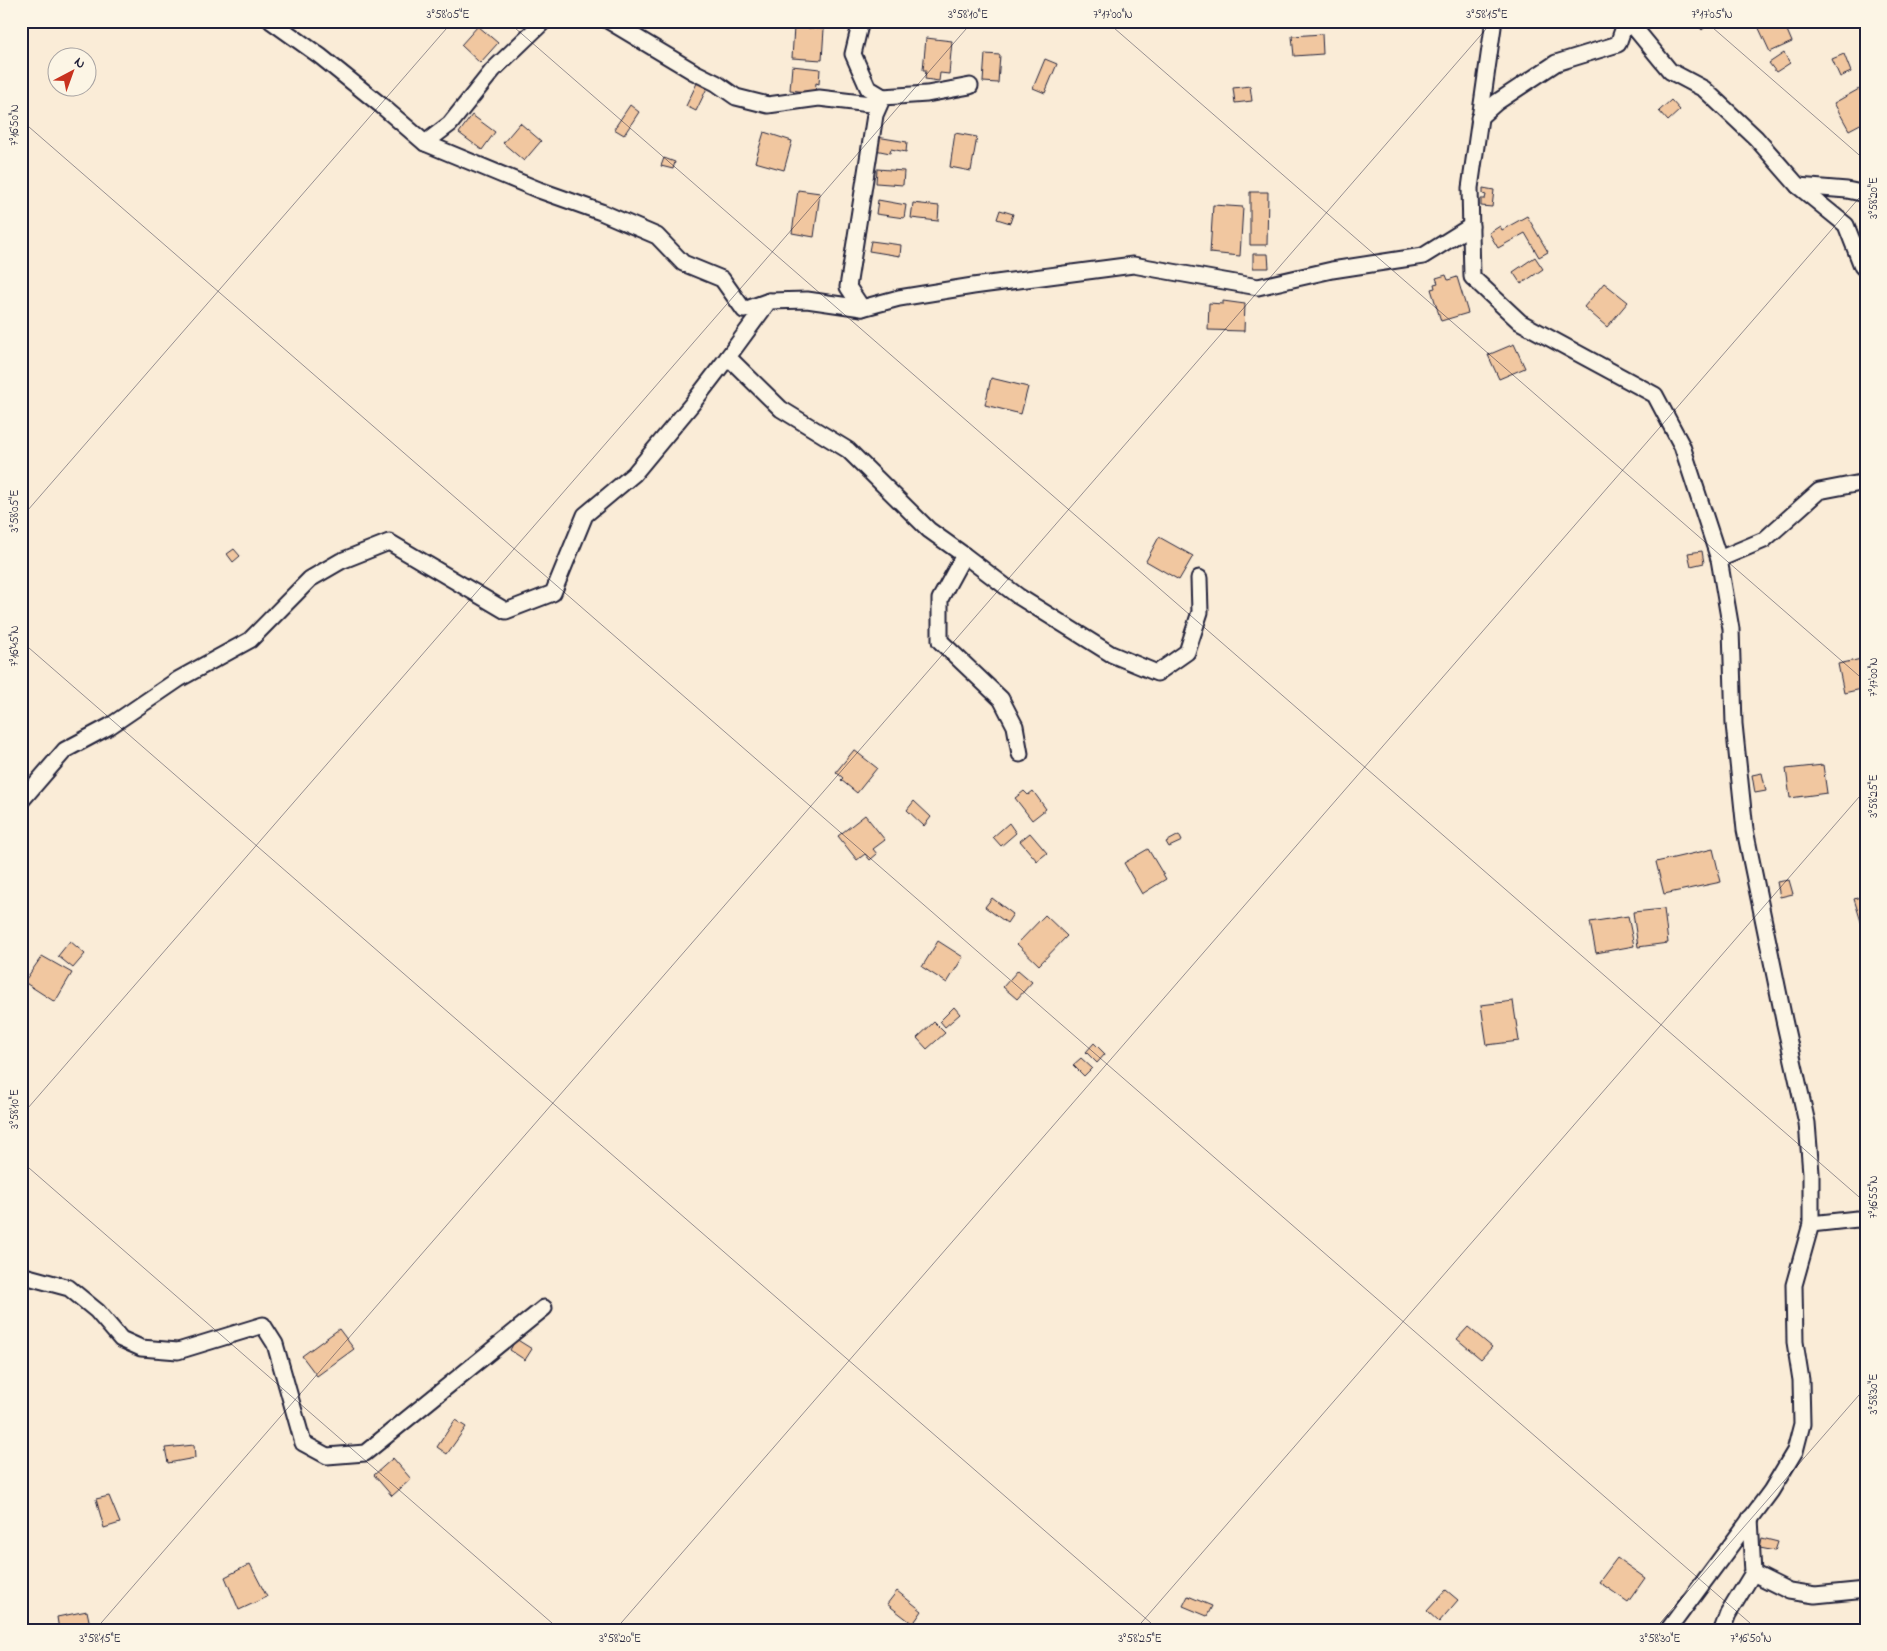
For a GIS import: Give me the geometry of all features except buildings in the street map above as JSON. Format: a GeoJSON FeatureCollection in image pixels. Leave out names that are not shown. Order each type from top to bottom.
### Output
{"type":"FeatureCollection","features":[{"type":"Feature","properties":{"kind":"street"},"geometry":{"type":"LineString","coordinates":[[271,21],[382,106],[425,143],[657,236],[683,264],[722,279],[744,310],[769,301],[807,300],[862,308],[899,298],[945,290],[1048,274],[1133,264],[1258,287],[1332,270],[1424,256],[1470,226]]}},
{"type":"Feature","properties":{"kind":"street"},"geometry":{"type":"LineString","coordinates":[[425,143],[450,124],[493,70],[544,21]]}},
{"type":"Feature","properties":{"kind":"street"},"geometry":{"type":"LineString","coordinates":[[609,21],[694,72],[716,83],[736,97],[768,105],[818,98],[870,104],[883,97],[928,94],[970,86]]}},
{"type":"Feature","properties":{"kind":"street"},"geometry":{"type":"LineString","coordinates":[[861,21],[853,54],[868,88],[883,97]]}},
{"type":"Feature","properties":{"kind":"street"},"geometry":{"type":"LineString","coordinates":[[1492,21],[1493,27],[1470,188],[1472,277],[1520,322],[1655,395],[1682,446],[1719,559],[1731,629],[1734,724],[1745,830],[1807,1123],[1811,1173],[1811,1224],[1794,1285],[1795,1342],[1801,1380],[1802,1424],[1795,1451],[1776,1483],[1668,1630]]}},
{"type":"Feature","properties":{"kind":"street"},"geometry":{"type":"LineString","coordinates":[[1480,118],[1497,102],[1556,63],[1618,44],[1627,21],[1670,71],[1704,90],[1756,138],[1798,186],[1846,224],[1862,266],[1866,270]]}},
{"type":"Feature","properties":{"kind":"street"},"geometry":{"type":"LineString","coordinates":[[862,308],[848,287],[875,115],[883,97]]}},
{"type":"Feature","properties":{"kind":"street"},"geometry":{"type":"LineString","coordinates":[[1798,186],[1847,190],[1866,194]]}},
{"type":"Feature","properties":{"kind":"street"},"geometry":{"type":"LineString","coordinates":[[21,802],[65,750],[110,726],[179,679],[250,640],[310,579],[341,561],[389,542],[506,611],[553,593],[585,515],[634,474],[692,404],[769,301]]}},
{"type":"Feature","properties":{"kind":"street"},"geometry":{"type":"LineString","coordinates":[[728,357],[781,410],[848,450],[929,530],[1018,596],[1111,654],[1157,673],[1187,652],[1200,612],[1199,578]]}},
{"type":"Feature","properties":{"kind":"street"},"geometry":{"type":"LineString","coordinates":[[1719,559],[1764,540],[1819,491],[1866,482]]}},
{"type":"Feature","properties":{"kind":"street"},"geometry":{"type":"LineString","coordinates":[[964,555],[940,599],[940,641],[1001,699],[1014,726],[1020,754]]}},
{"type":"Feature","properties":{"kind":"street"},"geometry":{"type":"LineString","coordinates":[[1811,1224],[1857,1219],[1866,1221]]}},
{"type":"Feature","properties":{"kind":"street"},"geometry":{"type":"LineString","coordinates":[[21,1275],[69,1288],[97,1311],[121,1339],[141,1348],[178,1351],[262,1324],[275,1344],[303,1443],[327,1456],[365,1453],[544,1308]]}},
{"type":"Feature","properties":{"kind":"street"},"geometry":{"type":"LineString","coordinates":[[1722,1630],[1728,1614],[1753,1573],[1750,1518]]}},
{"type":"Feature","properties":{"kind":"street"},"geometry":{"type":"LineString","coordinates":[[1753,1573],[1789,1591],[1815,1595],[1866,1590]]}}]}
